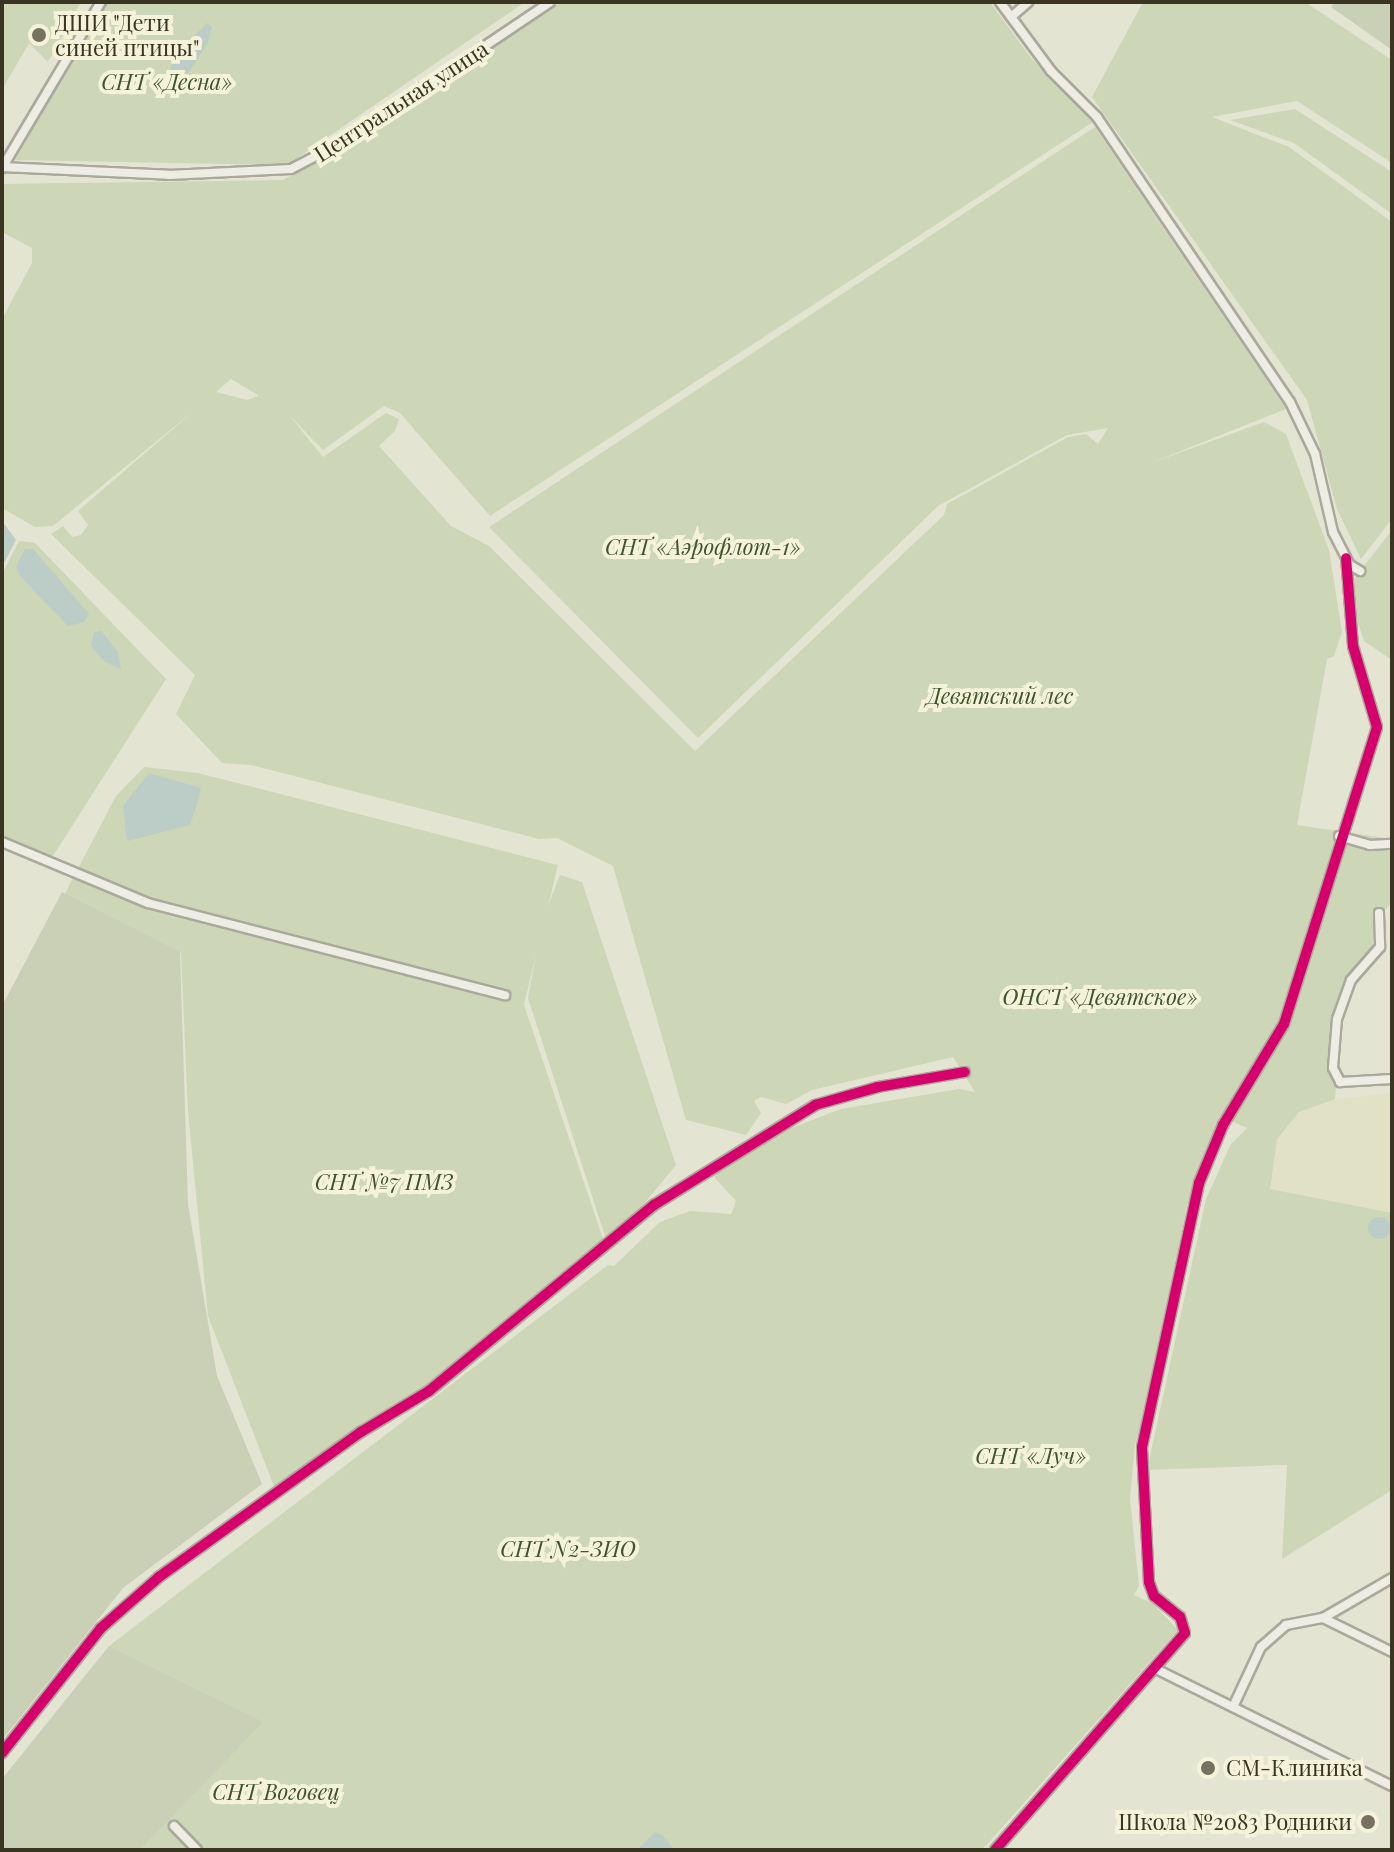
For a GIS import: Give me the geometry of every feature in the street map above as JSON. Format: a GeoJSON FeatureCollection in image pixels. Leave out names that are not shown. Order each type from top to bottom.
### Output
{"type":"FeatureCollection","features":[{"type":"Feature","properties":{"kind":"street"},"geometry":{"type":"LineString","coordinates":[[2,168],[101,2]]}},
{"type":"Feature","properties":{"kind":"street","name":"Центральная улица"},"geometry":{"type":"LineString","coordinates":[[2,168],[169,175],[291,169],[339,144],[550,2]]}},
{"type":"Feature","properties":{"kind":"street"},"geometry":{"type":"LineString","coordinates":[[1000,2],[1051,71],[1097,117],[1290,402],[1315,454],[1333,532],[1346,558],[1360,571]]}},
{"type":"Feature","properties":{"kind":"street"},"geometry":{"type":"LineString","coordinates":[[1011,17],[1028,2]]}},
{"type":"Feature","properties":{"kind":"street"},"geometry":{"type":"LineString","coordinates":[[995,1850],[1185,1633],[1180,1617],[1154,1596],[1149,1582],[1141,1468],[1188,1223],[1223,1125],[1282,1028],[1339,836],[1377,727],[1353,646],[1346,558]]}},
{"type":"Feature","properties":{"kind":"street"},"geometry":{"type":"LineString","coordinates":[[1339,836],[1370,845],[1392,844]]}},
{"type":"Feature","properties":{"kind":"street"},"geometry":{"type":"LineString","coordinates":[[2,842],[62,871],[148,903],[505,995]]}},
{"type":"Feature","properties":{"kind":"street"},"geometry":{"type":"LineString","coordinates":[[1379,913],[1380,947],[1351,980],[1337,1019],[1333,1068],[1340,1082],[1392,1079]]}},
{"type":"Feature","properties":{"kind":"street"},"geometry":{"type":"LineString","coordinates":[[2,1753],[101,1628],[159,1577],[361,1432],[429,1391],[654,1205],[815,1105],[878,1087],[965,1072]]}},
{"type":"Feature","properties":{"kind":"street"},"geometry":{"type":"LineString","coordinates":[[1233,1707],[1261,1647],[1286,1625],[1323,1618],[1392,1578]]}},
{"type":"Feature","properties":{"kind":"street"},"geometry":{"type":"LineString","coordinates":[[1323,1618],[1392,1652]]}},
{"type":"Feature","properties":{"kind":"street"},"geometry":{"type":"LineString","coordinates":[[1156,1669],[1392,1786]]}},
{"type":"Feature","properties":{"kind":"street"},"geometry":{"type":"LineString","coordinates":[[174,1826],[197,1850]]}},
{"type":"Feature","properties":{"kind":"green space","name":"ДШИ \"Дети синей птицы\""},"geometry":{"type":"Polygon","coordinates":[[[2,2],[81,2],[48,62],[29,43],[2,90],[2,2]]]}},
{"type":"Feature","properties":{"kind":"green space","name":"СНТ «Десна»"},"geometry":{"type":"Polygon","coordinates":[[[107,2],[525,2],[287,165],[15,160],[107,2]]]}},
{"type":"Feature","properties":{"kind":"green space"},"geometry":{"type":"Polygon","coordinates":[[[561,2],[990,2],[1031,58],[1093,122],[490,516],[400,413],[384,406],[323,450],[289,415],[323,457],[386,413],[399,419],[395,431],[379,446],[451,526],[489,546],[695,751],[944,515],[947,504],[1068,437],[1086,434],[1098,444],[1108,428],[1067,435],[938,506],[698,738],[489,527],[1095,127],[1286,409],[1151,463],[1264,422],[1286,434],[1329,550],[1342,632],[1334,656],[1327,659],[1297,825],[1392,839],[1392,902],[1383,913],[1382,953],[1359,977],[1341,1021],[1335,1099],[1299,1112],[1277,1139],[1270,1189],[1392,1213],[1392,1490],[1282,1559],[1287,1465],[1147,1470],[1206,1199],[1231,1144],[1247,1128],[1222,1117],[1187,1205],[1150,1397],[1135,1444],[1130,1499],[1139,1586],[1134,1595],[1152,1603],[1178,1630],[982,1850],[140,1850],[262,1722],[109,1646],[608,1265],[614,1266],[660,1222],[690,1211],[731,1214],[736,1201],[714,1177],[729,1163],[791,1128],[841,1109],[959,1089],[975,1092],[953,1057],[812,1090],[786,1104],[761,1097],[754,1101],[761,1113],[746,1135],[686,1120],[613,866],[557,838],[539,839],[251,765],[222,763],[176,714],[195,675],[51,534],[63,526],[72,537],[81,535],[88,525],[78,511],[196,409],[53,526],[35,527],[2,508],[2,319],[32,263],[32,248],[2,232],[2,184],[283,180],[348,145],[561,2]],[[231,379],[216,392],[247,400],[258,395],[231,379]]]}},
{"type":"Feature","properties":{"kind":"green space"},"geometry":{"type":"Polygon","coordinates":[[[1143,2],[1305,2],[1392,60],[1392,163],[1297,101],[1212,117],[1289,147],[1392,222],[1392,519],[1361,559],[1337,509],[1307,400],[1092,97],[1143,2]]]}},
{"type":"Feature","properties":{"kind":"green space"},"geometry":{"type":"Polygon","coordinates":[[[1335,2],[1392,2],[1392,50],[1331,7],[1335,2]]]}},
{"type":"Feature","properties":{"kind":"green space"},"geometry":{"type":"Polygon","coordinates":[[[1295,109],[1392,172],[1392,214],[1294,143],[1230,120],[1295,109]]]}},
{"type":"Feature","properties":{"kind":"green space"},"geometry":{"type":"Polygon","coordinates":[[[1392,530],[1392,660],[1364,641],[1347,588],[1392,530]]]}},
{"type":"Feature","properties":{"kind":"green space"},"geometry":{"type":"Polygon","coordinates":[[[19,541],[35,543],[166,679],[51,859],[2,835],[2,574],[19,541]]]}},
{"type":"Feature","properties":{"kind":"green space","name":"СНТ №7 ПМЗ"},"geometry":{"type":"Polygon","coordinates":[[[144,767],[198,773],[558,865],[548,906],[560,875],[582,882],[676,1165],[635,1215],[606,1239],[528,998],[536,954],[524,1005],[604,1242],[451,1374],[277,1494],[208,1316],[188,1111],[181,953],[62,899],[116,796],[144,767]]]}},
{"type":"Feature","properties":{"kind":"green space"},"geometry":{"type":"Polygon","coordinates":[[[62,892],[180,952],[188,1204],[217,1376],[262,1484],[123,1588],[2,1740],[2,1006],[62,892]]]}},
{"type":"Feature","properties":{"kind":"green space"},"geometry":{"type":"Polygon","coordinates":[[[1392,1093],[1392,1213],[1270,1189],[1277,1139],[1298,1112],[1335,1099],[1392,1093]]]}},
{"type":"Feature","properties":{"kind":"green space"},"geometry":{"type":"Polygon","coordinates":[[[109,1646],[263,1722],[140,1850],[2,1850],[2,1779],[109,1646]]]}},
{"type":"Feature","properties":{"kind":"shaded area"},"geometry":{"type":"Polygon","coordinates":[[[207,23],[212,27],[208,42],[183,82],[168,87],[172,58],[207,23]]]}},
{"type":"Feature","properties":{"kind":"shaded area"},"geometry":{"type":"Polygon","coordinates":[[[2,521],[16,540],[2,567],[2,521]]]}},
{"type":"Feature","properties":{"kind":"shaded area"},"geometry":{"type":"Polygon","coordinates":[[[25,549],[33,549],[89,614],[84,622],[68,626],[20,576],[16,566],[25,549]]]}},
{"type":"Feature","properties":{"kind":"shaded area"},"geometry":{"type":"Polygon","coordinates":[[[101,631],[118,652],[121,669],[105,662],[91,646],[94,632],[101,631]]]}},
{"type":"Feature","properties":{"kind":"shaded area"},"geometry":{"type":"Polygon","coordinates":[[[149,773],[201,788],[190,825],[127,841],[123,806],[149,773]]]}},
{"type":"Feature","properties":{"kind":"shaded area"},"geometry":{"type":"Polygon","coordinates":[[[1379,1217],[1387,1220],[1390,1228],[1387,1236],[1379,1239],[1371,1236],[1368,1228],[1371,1220],[1379,1217]]]}},
{"type":"Feature","properties":{"kind":"shaded area"},"geometry":{"type":"Polygon","coordinates":[[[655,1832],[662,1835],[675,1850],[637,1850],[655,1832]]]}},
{"type":"Feature","properties":{"kind":"waterway"},"geometry":{"type":"LineString","coordinates":[[1387,1232],[1392,1234]]}},
{"type":"Feature","properties":{"kind":"cycle path"},"geometry":{"type":"LineString","coordinates":[[995,1850],[1185,1633],[1180,1617],[1154,1596],[1149,1582],[1142,1447],[1199,1183],[1223,1125],[1284,1024],[1377,727],[1353,646],[1346,558]]}},
{"type":"Feature","properties":{"kind":"cycle path"},"geometry":{"type":"LineString","coordinates":[[2,1753],[101,1628],[159,1577],[361,1432],[429,1391],[654,1205],[815,1105],[878,1087],[965,1072]]}},
{"type":"Feature","properties":{"kind":"place","name":"ДШИ \"Дети синей птицы\""},"geometry":{"type":"Point","coordinates":[39,35]}},
{"type":"Feature","properties":{"kind":"place","name":"СМ-Клиника"},"geometry":{"type":"Point","coordinates":[1208,1768]}},
{"type":"Feature","properties":{"kind":"place","name":"Школа №2083 Родники"},"geometry":{"type":"Point","coordinates":[1368,1822]}},
{"type":"Feature","properties":{"kind":"park label","name":"СНТ «Аэрофлот-1»"},"geometry":{"type":"Point","coordinates":[703,547]}},
{"type":"Feature","properties":{"kind":"park label","name":"Девятский лес"},"geometry":{"type":"Point","coordinates":[1000,696]}},
{"type":"Feature","properties":{"kind":"park label","name":"ОНСТ «Девятское»"},"geometry":{"type":"Point","coordinates":[1100,997]}},
{"type":"Feature","properties":{"kind":"park label","name":"СНТ «Луч»"},"geometry":{"type":"Point","coordinates":[1031,1456]}},
{"type":"Feature","properties":{"kind":"park label","name":"СНТ N2-ЗИО"},"geometry":{"type":"Point","coordinates":[568,1549]}},
{"type":"Feature","properties":{"kind":"park label","name":"СНТ Воговец"},"geometry":{"type":"Point","coordinates":[276,1792]}}]}
